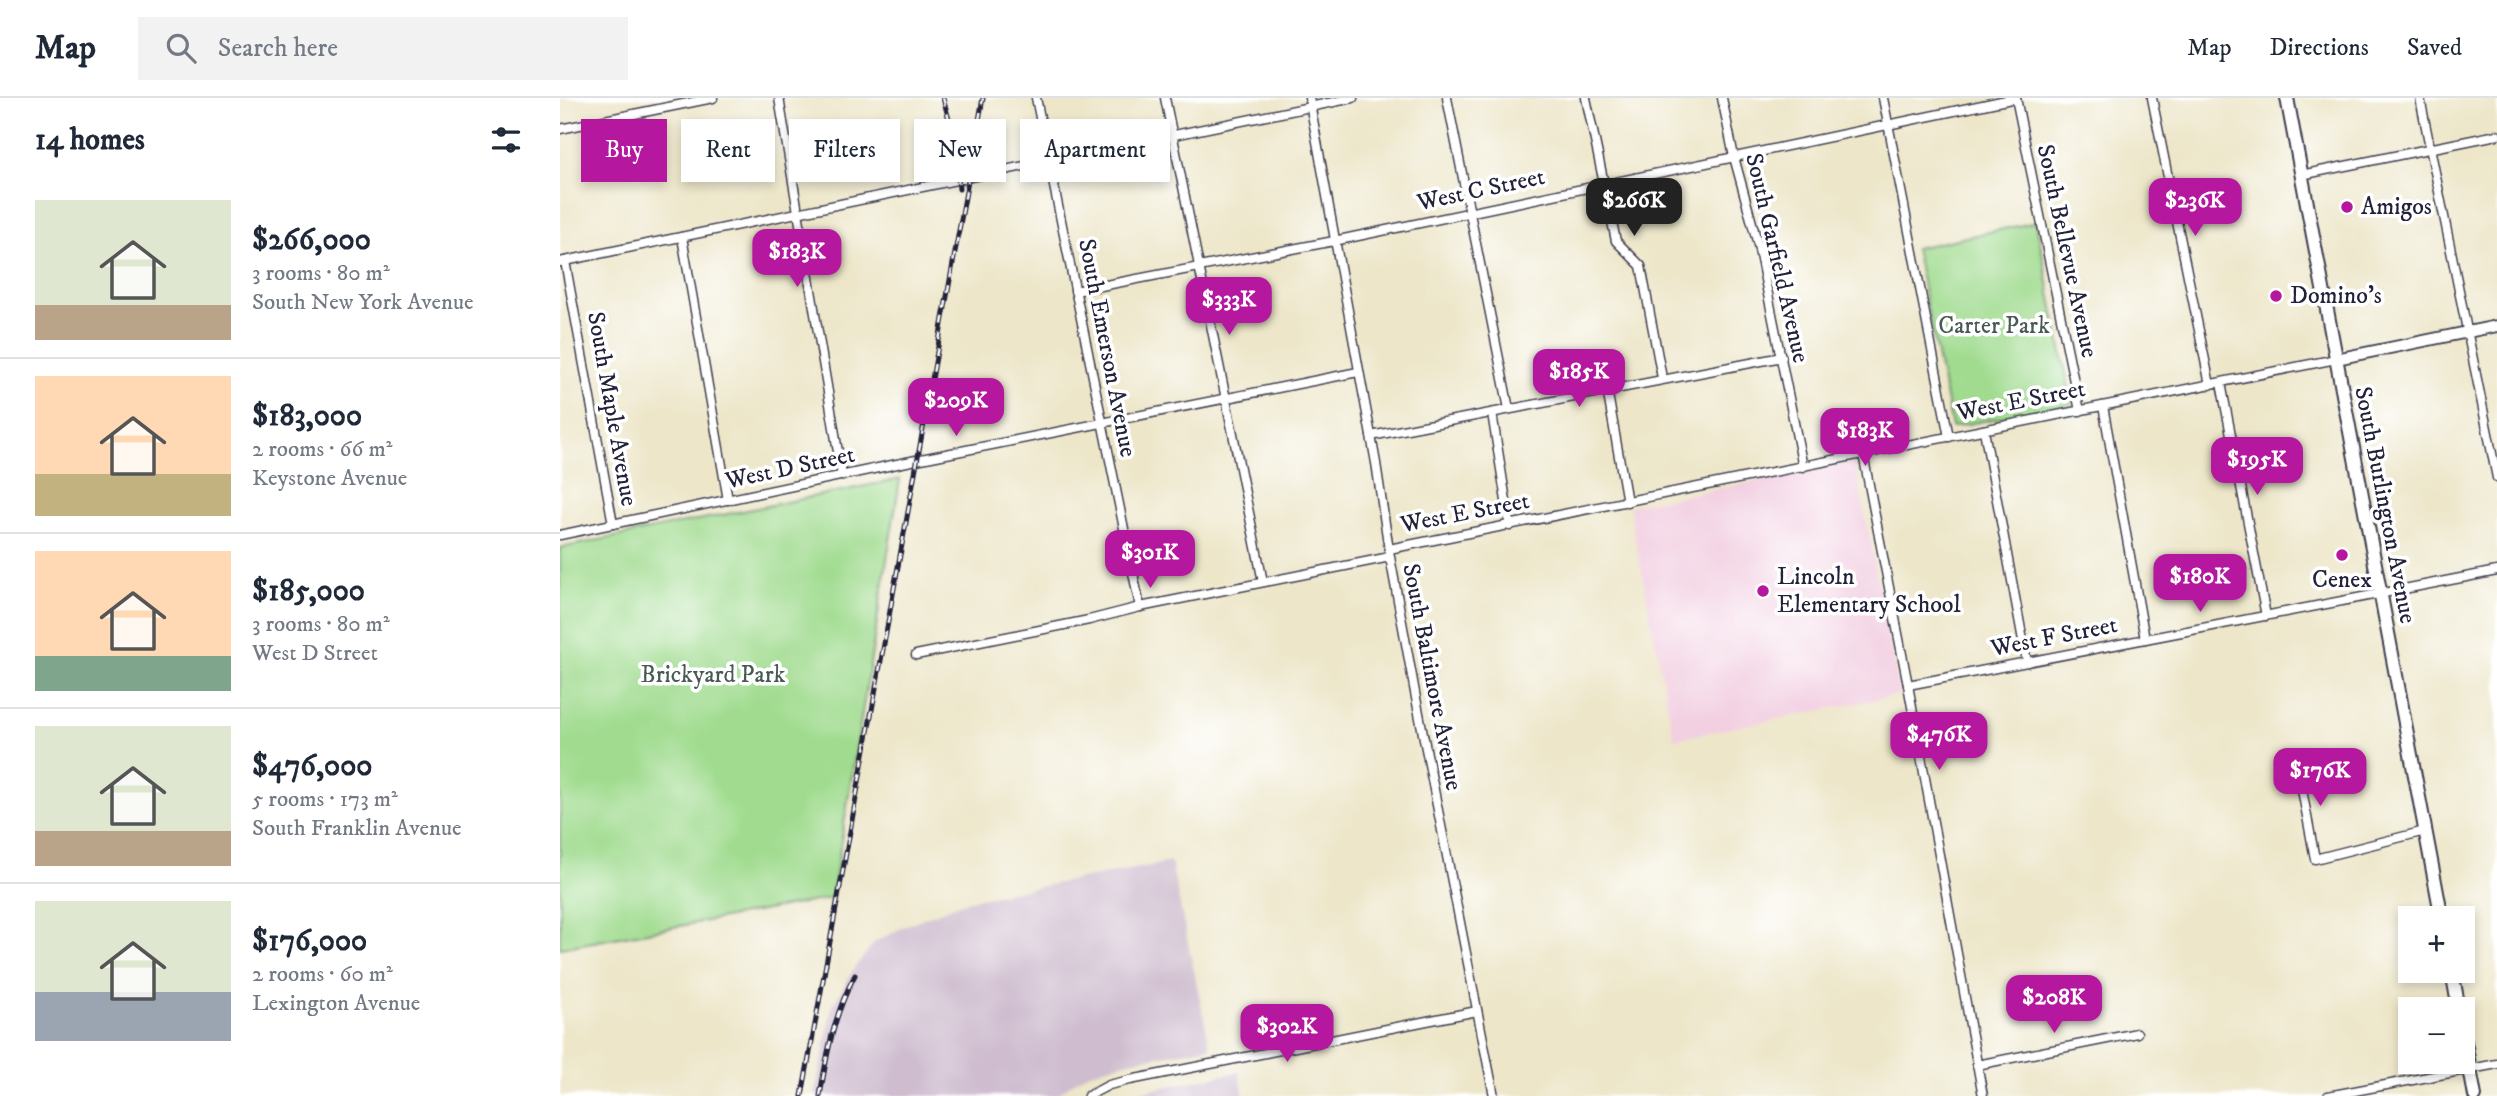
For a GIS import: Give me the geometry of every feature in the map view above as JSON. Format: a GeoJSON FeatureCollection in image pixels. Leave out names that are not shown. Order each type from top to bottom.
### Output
{"type":"FeatureCollection","features":[{"type":"Feature","properties":{"kind":"highway","name":"South Burlington Avenue"},"geometry":{"type":"LineString","coordinates":[[2287,98],[2439,906]]}},
{"type":"Feature","properties":{"kind":"highway"},"geometry":{"type":"LineString","coordinates":[[2471,1074],[2475,1096]]}},
{"type":"Feature","properties":{"kind":"main road","name":"West E Street"},"geometry":{"type":"LineString","coordinates":[[2336,359],[2497,326]]}},
{"type":"Feature","properties":{"kind":"street"},"geometry":{"type":"LineString","coordinates":[[560,129],[713,98]]}},
{"type":"Feature","properties":{"kind":"street"},"geometry":{"type":"LineString","coordinates":[[779,98],[842,476]]}},
{"type":"Feature","properties":{"kind":"street","name":"South Emerson Avenue"},"geometry":{"type":"LineString","coordinates":[[1036,98],[1040,119]]}},
{"type":"Feature","properties":{"kind":"street"},"geometry":{"type":"LineString","coordinates":[[1165,98],[1263,582]]}},
{"type":"Feature","properties":{"kind":"street"},"geometry":{"type":"LineString","coordinates":[[1170,135],[1309,102],[1353,98]]}},
{"type":"Feature","properties":{"kind":"street"},"geometry":{"type":"LineString","coordinates":[[1447,98],[1509,409]]}},
{"type":"Feature","properties":{"kind":"street"},"geometry":{"type":"LineString","coordinates":[[1586,98],[1616,241],[1641,266],[1662,378]]}},
{"type":"Feature","properties":{"kind":"street","name":"South Garfield Avenue"},"geometry":{"type":"LineString","coordinates":[[1722,98],[1734,157],[1758,245],[1803,467]]}},
{"type":"Feature","properties":{"kind":"street"},"geometry":{"type":"LineString","coordinates":[[1883,98],[1949,437]]}},
{"type":"Feature","properties":{"kind":"street","name":"West C Street"},"geometry":{"type":"LineString","coordinates":[[1075,291],[1334,241],[2016,98]]}},
{"type":"Feature","properties":{"kind":"street","name":"South Bellevue Avenue"},"geometry":{"type":"LineString","coordinates":[[2016,98],[2080,411]]}},
{"type":"Feature","properties":{"kind":"street"},"geometry":{"type":"LineString","coordinates":[[2152,98],[2210,385]]}},
{"type":"Feature","properties":{"kind":"street"},"geometry":{"type":"LineString","coordinates":[[2420,98],[2497,478]]}},
{"type":"Feature","properties":{"kind":"street","name":"South Baltimore Avenue"},"geometry":{"type":"LineString","coordinates":[[1309,102],[1371,436],[1389,553],[1494,1096]]}},
{"type":"Feature","properties":{"kind":"street"},"geometry":{"type":"LineString","coordinates":[[2301,175],[2497,135]]}},
{"type":"Feature","properties":{"kind":"street"},"geometry":{"type":"LineString","coordinates":[[563,261],[1020,166]]}},
{"type":"Feature","properties":{"kind":"street","name":"South Emerson Avenue"},"geometry":{"type":"LineString","coordinates":[[1053,182],[1140,607]]}},
{"type":"Feature","properties":{"kind":"street"},"geometry":{"type":"LineString","coordinates":[[682,237],[728,500]]}},
{"type":"Feature","properties":{"kind":"street","name":"South Maple Avenue"},"geometry":{"type":"LineString","coordinates":[[563,261],[613,524]]}},
{"type":"Feature","properties":{"kind":"street"},"geometry":{"type":"LineString","coordinates":[[1371,436],[1782,357]]}},
{"type":"Feature","properties":{"kind":"street","name":"West E Street"},"geometry":{"type":"LineString","coordinates":[[916,655],[1078,623],[1510,526],[2336,359]]}},
{"type":"Feature","properties":{"kind":"street","name":"West D Street"},"geometry":{"type":"LineString","coordinates":[[560,535],[1358,372]]}},
{"type":"Feature","properties":{"kind":"street"},"geometry":{"type":"LineString","coordinates":[[2221,383],[2266,616]]}},
{"type":"Feature","properties":{"kind":"street"},"geometry":{"type":"LineString","coordinates":[[1607,389],[1627,502]]}},
{"type":"Feature","properties":{"kind":"street"},"geometry":{"type":"LineString","coordinates":[[2103,406],[2145,639]]}},
{"type":"Feature","properties":{"kind":"street"},"geometry":{"type":"LineString","coordinates":[[1492,413],[1510,526]]}},
{"type":"Feature","properties":{"kind":"street"},"geometry":{"type":"LineString","coordinates":[[1984,430],[2027,662]]}},
{"type":"Feature","properties":{"kind":"street"},"geometry":{"type":"LineString","coordinates":[[1863,454],[1983,1096]]}},
{"type":"Feature","properties":{"kind":"street","name":"West F Street"},"geometry":{"type":"LineString","coordinates":[[1908,685],[2497,571]]}},
{"type":"Feature","properties":{"kind":"street"},"geometry":{"type":"LineString","coordinates":[[2297,763],[2315,859],[2425,831]]}},
{"type":"Feature","properties":{"kind":"street"},"geometry":{"type":"LineString","coordinates":[[1088,1096],[1109,1085],[1130,1080],[1477,1011]]}},
{"type":"Feature","properties":{"kind":"street"},"geometry":{"type":"LineString","coordinates":[[1976,1065],[2137,1033]]}},
{"type":"Feature","properties":{"kind":"street"},"geometry":{"type":"LineString","coordinates":[[2475,1067],[2497,1063]]}},
{"type":"Feature","properties":{"kind":"street"},"geometry":{"type":"LineString","coordinates":[[2328,1096],[2440,1074]]}},
{"type":"Feature","properties":{"kind":"shaded area","name":"Lincoln Elementary School"},"geometry":{"type":"Polygon","coordinates":[[[1855,462],[1900,695],[1674,739],[1629,506],[1855,462]]]}},
{"type":"Feature","properties":{"kind":"shaded area"},"geometry":{"type":"Polygon","coordinates":[[[1171,862],[1210,1047],[1130,1061],[1087,1073],[1055,1096],[815,1096],[832,1007],[855,967],[875,942],[909,924],[969,900],[1171,862]]]}},
{"type":"Feature","properties":{"kind":"shaded area"},"geometry":{"type":"Polygon","coordinates":[[[1239,1072],[1244,1096],[1124,1096],[1128,1094],[1239,1072]]]}},
{"type":"Feature","properties":{"kind":"green space","name":"Carter Park"},"geometry":{"type":"Polygon","coordinates":[[[2036,222],[2072,404],[1952,427],[1915,248],[2036,222]]]}},
{"type":"Feature","properties":{"kind":"green space","name":"Brickyard Park"},"geometry":{"type":"Polygon","coordinates":[[[900,479],[832,898],[560,948],[560,548],[900,479]]]}},
{"type":"Feature","properties":{"kind":"railway"},"geometry":{"type":"LineString","coordinates":[[943,98],[955,141],[959,189]]}},
{"type":"Feature","properties":{"kind":"railway"},"geometry":{"type":"LineString","coordinates":[[802,1096],[983,98]]}},
{"type":"Feature","properties":{"kind":"railway"},"geometry":{"type":"LineString","coordinates":[[820,1096],[837,1019],[855,975]]}},
{"type":"Feature","properties":{"kind":"place","name":"Amigos"},"geometry":{"type":"Point","coordinates":[2347,207]}},
{"type":"Feature","properties":{"kind":"place","name":"Domino's"},"geometry":{"type":"Point","coordinates":[2276,296]}},
{"type":"Feature","properties":{"kind":"place","name":"Cenex"},"geometry":{"type":"Point","coordinates":[2342,555]}},
{"type":"Feature","properties":{"kind":"place","name":"Lincoln Elementary School"},"geometry":{"type":"Point","coordinates":[1763,591]}}]}
